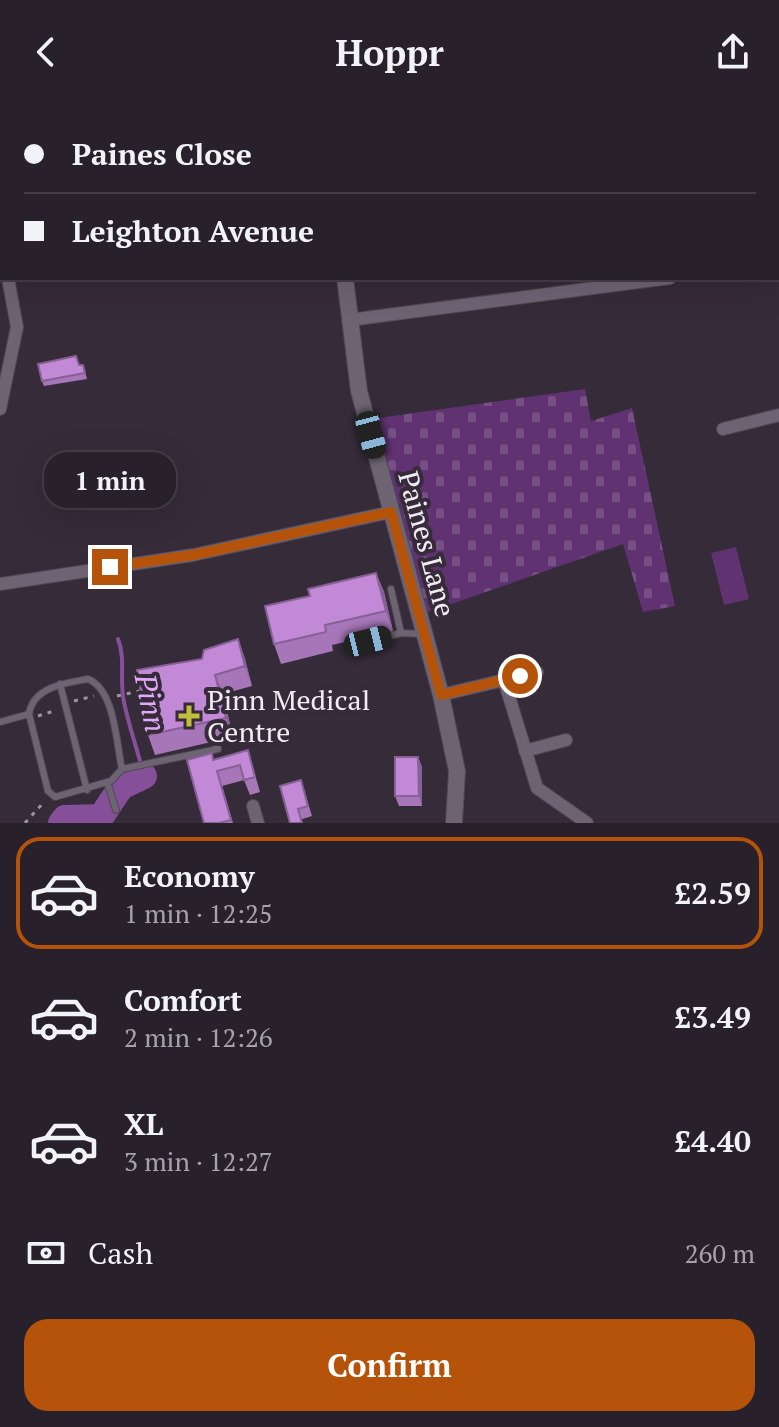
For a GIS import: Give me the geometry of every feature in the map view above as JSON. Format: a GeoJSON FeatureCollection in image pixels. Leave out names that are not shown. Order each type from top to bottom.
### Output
{"type":"FeatureCollection","features":[{"type":"Feature","properties":{"kind":"street"},"geometry":{"type":"LineString","coordinates":[[0,409],[17,327],[8,280]]}},
{"type":"Feature","properties":{"kind":"street","name":"Paines Lane"},"geometry":{"type":"LineString","coordinates":[[345,280],[359,391],[441,695],[457,771],[454,823]]}},
{"type":"Feature","properties":{"kind":"street"},"geometry":{"type":"LineString","coordinates":[[349,320],[655,280]]}},
{"type":"Feature","properties":{"kind":"street"},"geometry":{"type":"LineString","coordinates":[[723,429],[779,415]]}},
{"type":"Feature","properties":{"kind":"street"},"geometry":{"type":"LineString","coordinates":[[0,584],[193,555],[391,512]]}},
{"type":"Feature","properties":{"kind":"street"},"geometry":{"type":"LineString","coordinates":[[441,695],[537,672]]}},
{"type":"Feature","properties":{"kind":"street"},"geometry":{"type":"LineString","coordinates":[[504,680],[537,788],[587,823]]}},
{"type":"Feature","properties":{"kind":"street"},"geometry":{"type":"LineString","coordinates":[[525,751],[566,740]]}},
{"type":"Feature","properties":{"kind":"street"},"geometry":{"type":"LineString","coordinates":[[253,806],[258,823]]}},
{"type":"Feature","properties":{"kind":"lane"},"geometry":{"type":"LineString","coordinates":[[391,589],[401,633]]}},
{"type":"Feature","properties":{"kind":"lane"},"geometry":{"type":"LineString","coordinates":[[368,641],[401,633],[423,634]]}},
{"type":"Feature","properties":{"kind":"lane"},"geometry":{"type":"LineString","coordinates":[[126,768],[107,699],[96,682],[88,679],[60,684],[42,692],[33,701],[29,714],[51,795],[63,797],[108,786],[126,768],[218,749],[216,741]]}},
{"type":"Feature","properties":{"kind":"lane"},"geometry":{"type":"LineString","coordinates":[[60,684],[87,790]]}},
{"type":"Feature","properties":{"kind":"lane"},"geometry":{"type":"LineString","coordinates":[[0,722],[29,714]]}},
{"type":"Feature","properties":{"kind":"lane"},"geometry":{"type":"LineString","coordinates":[[108,786],[116,810]]}},
{"type":"Feature","properties":{"kind":"path"},"geometry":{"type":"LineString","coordinates":[[107,699],[144,690]]}},
{"type":"Feature","properties":{"kind":"path"},"geometry":{"type":"LineString","coordinates":[[25,823],[51,795]]}},
{"type":"Feature","properties":{"kind":"green space"},"geometry":{"type":"Polygon","coordinates":[[[585,389],[591,421],[632,408],[675,606],[643,612],[623,544],[423,614],[397,518],[401,507],[392,497],[371,419],[585,389]]]}},
{"type":"Feature","properties":{"kind":"green space"},"geometry":{"type":"Polygon","coordinates":[[[736,547],[749,599],[724,605],[711,553],[736,547]]]}},
{"type":"Feature","properties":{"kind":"building"},"geometry":{"type":"Polygon","coordinates":[[[76,356],[85,373],[42,381],[38,364],[76,356]]]}},
{"type":"Feature","properties":{"kind":"building"},"geometry":{"type":"Polygon","coordinates":[[[376,573],[386,611],[325,625],[326,632],[274,644],[265,606],[310,596],[308,589],[376,573]]]}},
{"type":"Feature","properties":{"kind":"building"},"geometry":{"type":"Polygon","coordinates":[[[238,639],[245,666],[215,675],[226,718],[148,735],[137,670],[202,659],[204,650],[238,639]]]}},
{"type":"Feature","properties":{"kind":"building"},"geometry":{"type":"Polygon","coordinates":[[[248,750],[255,777],[244,780],[240,765],[217,771],[231,820],[204,823],[187,760],[212,753],[213,760],[248,750]]]}},
{"type":"Feature","properties":{"kind":"building"},"geometry":{"type":"Polygon","coordinates":[[[395,757],[418,757],[419,796],[395,796],[395,757]]]}},
{"type":"Feature","properties":{"kind":"building"},"geometry":{"type":"Polygon","coordinates":[[[301,780],[308,806],[298,809],[302,823],[290,823],[280,786],[301,780]]]}},
{"type":"Feature","properties":{"kind":"waterway","name":"Pinn"},"geometry":{"type":"LineString","coordinates":[[118,639],[122,654],[124,702],[144,776]]}},
{"type":"Feature","properties":{"kind":"waterway"},"geometry":{"type":"LineString","coordinates":[[61,823],[65,818],[101,817],[121,787],[144,776]]}},
{"type":"Feature","properties":{"kind":"place","name":"Pinn Medical Centre"},"geometry":{"type":"Point","coordinates":[189,716]}},
{"type":"Feature","properties":{"kind":"route"},"geometry":{"type":"LineString","coordinates":[[110,567],[193,555],[391,512],[441,695],[520,676]]}}]}
